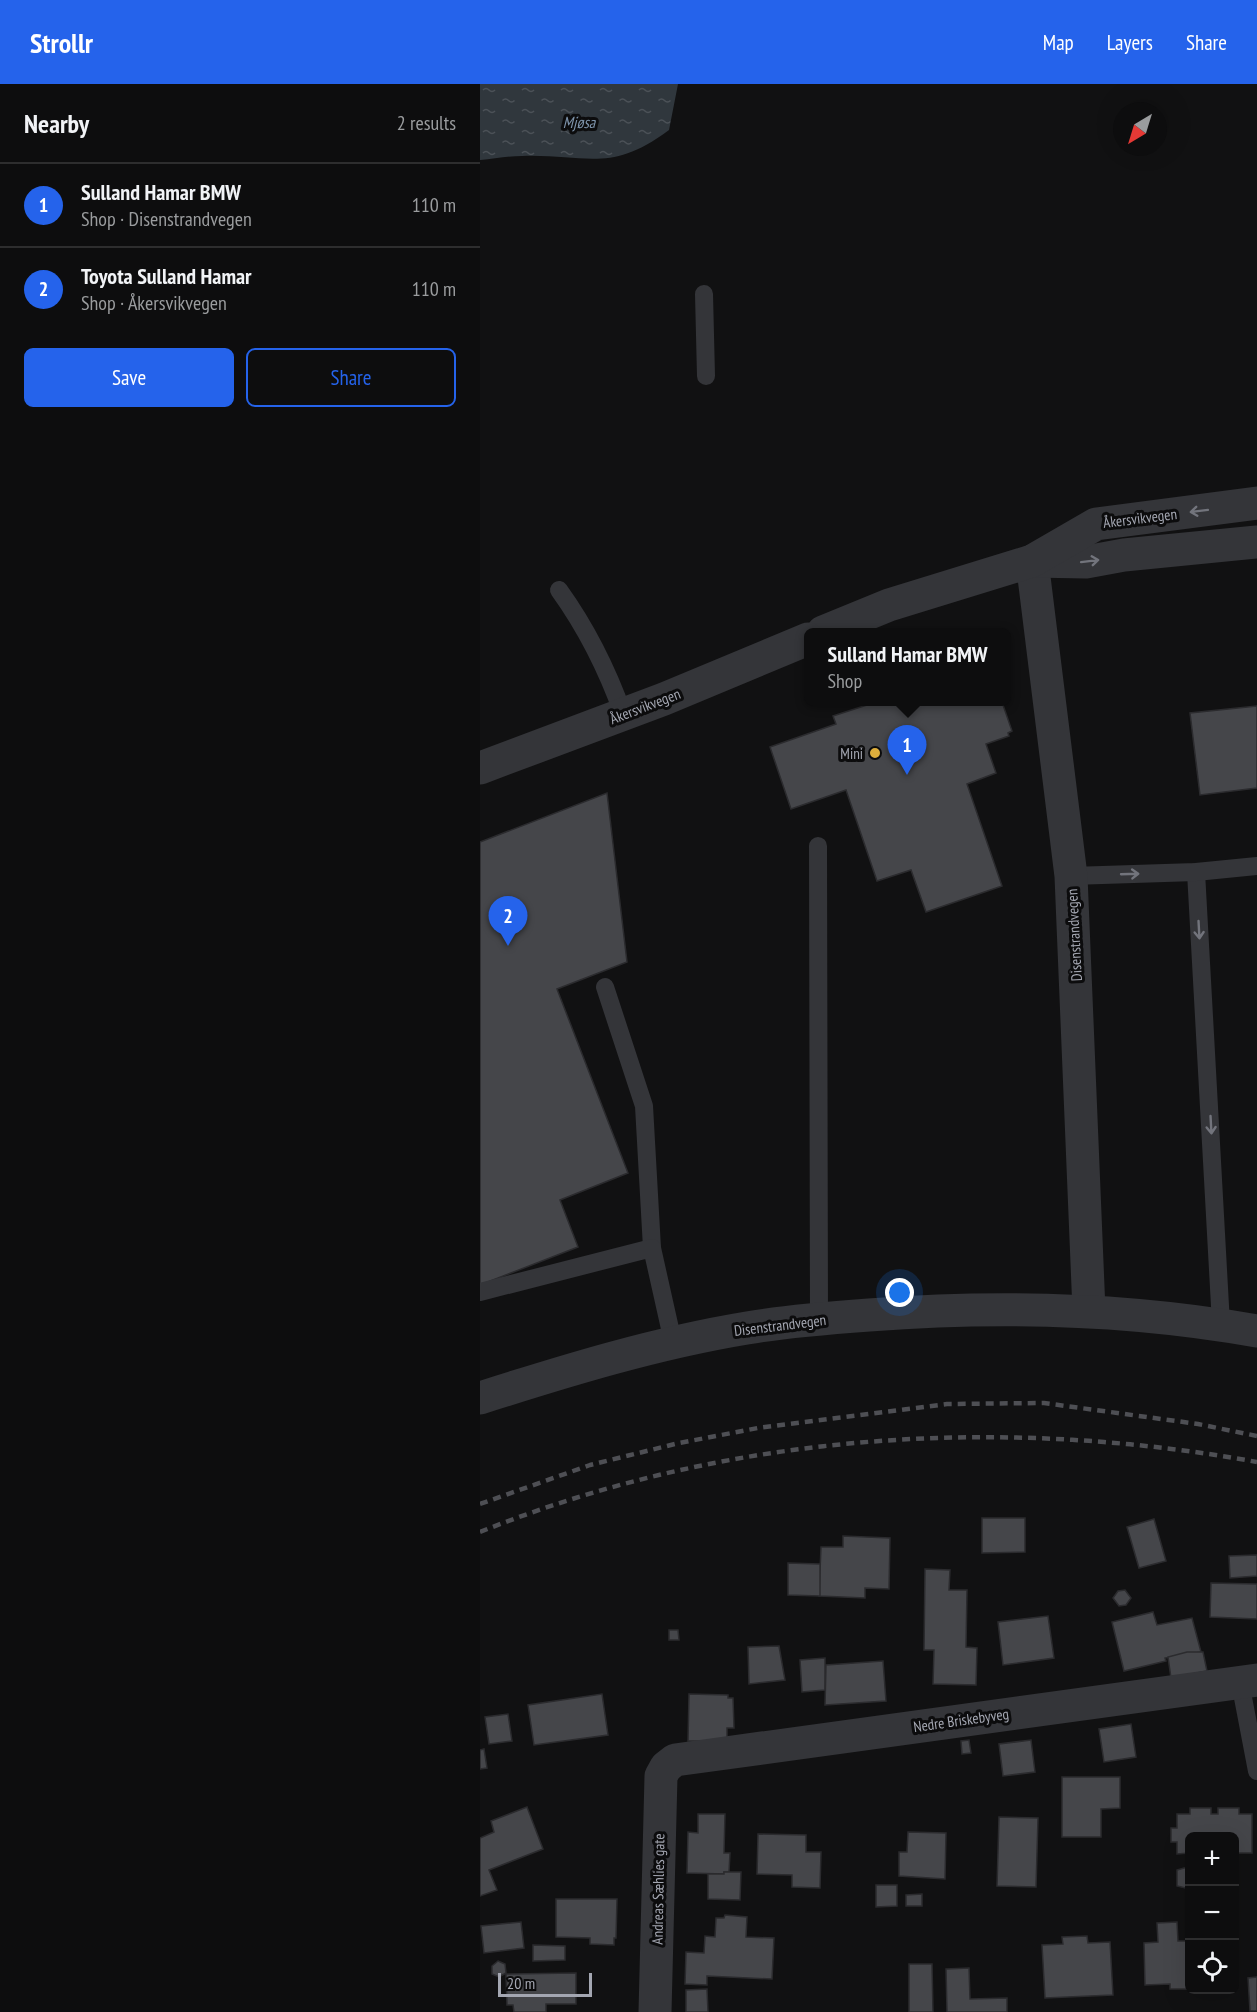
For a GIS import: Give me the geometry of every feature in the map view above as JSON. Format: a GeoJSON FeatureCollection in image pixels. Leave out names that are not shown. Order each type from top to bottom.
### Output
{"type":"FeatureCollection","features":[{"type":"Feature","properties":{"kind":"street","name":"Åkersvikvegen"},"geometry":{"type":"LineString","coordinates":[[835,628],[890,605],[1032,561],[1096,524],[1257,503]]}},
{"type":"Feature","properties":{"kind":"street","name":"Åkersvikvegen"},"geometry":{"type":"LineString","coordinates":[[1032,561],[1086,562],[1124,555],[1257,542]]}},
{"type":"Feature","properties":{"kind":"street","name":"Disenstrandvegen"},"geometry":{"type":"LineString","coordinates":[[1032,561],[1071,876],[1089,1311]]}},
{"type":"Feature","properties":{"kind":"street","name":"Åkersvikvegen"},"geometry":{"type":"LineString","coordinates":[[480,768],[623,714],[804,641]]}},
{"type":"Feature","properties":{"kind":"street","name":"Disenstrandvegen"},"geometry":{"type":"LineString","coordinates":[[480,1398],[572,1368],[673,1342],[748,1327],[819,1319],[995,1309],[1089,1311],[1221,1324],[1257,1331]]}},
{"type":"Feature","properties":{"kind":"street","name":"Nedre Briskebyveg"},"geometry":{"type":"LineString","coordinates":[[666,1767],[675,1760],[688,1758],[1249,1681]]}},
{"type":"Feature","properties":{"kind":"street","name":"Andreas Sæhlies gate"},"geometry":{"type":"LineString","coordinates":[[655,2012],[661,1776],[666,1767]]}},
{"type":"Feature","properties":{"kind":"lane"},"geometry":{"type":"LineString","coordinates":[[704,294],[706,376]]}},
{"type":"Feature","properties":{"kind":"lane"},"geometry":{"type":"LineString","coordinates":[[559,590],[589,634],[609,675],[623,714]]}},
{"type":"Feature","properties":{"kind":"lane"},"geometry":{"type":"LineString","coordinates":[[818,846],[819,1319]]}},
{"type":"Feature","properties":{"kind":"lane"},"geometry":{"type":"LineString","coordinates":[[1071,876],[1196,872],[1257,866]]}},
{"type":"Feature","properties":{"kind":"lane"},"geometry":{"type":"LineString","coordinates":[[1196,872],[1221,1324]]}},
{"type":"Feature","properties":{"kind":"lane"},"geometry":{"type":"LineString","coordinates":[[606,987],[644,1106],[652,1248],[673,1342]]}},
{"type":"Feature","properties":{"kind":"lane"},"geometry":{"type":"LineString","coordinates":[[480,1292],[652,1248]]}},
{"type":"Feature","properties":{"kind":"lane"},"geometry":{"type":"LineString","coordinates":[[1249,1681],[1257,1771]]}},
{"type":"Feature","properties":{"kind":"water","name":"Mjøsa"},"geometry":{"type":"Polygon","coordinates":[[[480,84],[678,84],[669,130],[648,144],[630,152],[598,159],[512,156],[480,160],[480,84]]]}},
{"type":"Feature","properties":{"kind":"building"},"geometry":{"type":"Polygon","coordinates":[[[864,706],[1003,706],[1012,731],[1008,733],[1009,736],[986,744],[996,773],[967,784],[1002,886],[926,912],[911,870],[877,881],[846,790],[791,809],[770,747],[836,724],[833,716],[864,706]]]}},
{"type":"Feature","properties":{"kind":"building"},"geometry":{"type":"Polygon","coordinates":[[[1257,706],[1257,788],[1200,795],[1190,713],[1257,706]]]}},
{"type":"Feature","properties":{"kind":"building"},"geometry":{"type":"Polygon","coordinates":[[[607,793],[627,962],[557,989],[628,1173],[560,1200],[578,1247],[480,1285],[480,842],[607,793]]]}},
{"type":"Feature","properties":{"kind":"building"},"geometry":{"type":"Polygon","coordinates":[[[982,1518],[1025,1518],[1025,1552],[982,1553],[982,1518]]]}},
{"type":"Feature","properties":{"kind":"building"},"geometry":{"type":"Polygon","coordinates":[[[1154,1519],[1166,1561],[1139,1568],[1127,1527],[1154,1519]]]}},
{"type":"Feature","properties":{"kind":"building"},"geometry":{"type":"Polygon","coordinates":[[[843,1536],[890,1538],[889,1589],[865,1588],[865,1598],[819,1596],[821,1547],[843,1547],[843,1536]]]}},
{"type":"Feature","properties":{"kind":"building"},"geometry":{"type":"Polygon","coordinates":[[[1257,1555],[1257,1576],[1230,1578],[1229,1556],[1257,1555]]]}},
{"type":"Feature","properties":{"kind":"building"},"geometry":{"type":"Polygon","coordinates":[[[788,1563],[820,1564],[820,1596],[788,1595],[788,1563]]]}},
{"type":"Feature","properties":{"kind":"building"},"geometry":{"type":"Polygon","coordinates":[[[925,1569],[950,1570],[949,1590],[967,1590],[966,1647],[977,1648],[976,1685],[933,1684],[934,1650],[924,1650],[925,1569]]]}},
{"type":"Feature","properties":{"kind":"building"},"geometry":{"type":"Polygon","coordinates":[[[1211,1583],[1257,1584],[1257,1619],[1210,1617],[1211,1583]]]}},
{"type":"Feature","properties":{"kind":"building"},"geometry":{"type":"Polygon","coordinates":[[[1125,1590],[1131,1598],[1126,1605],[1119,1606],[1113,1598],[1118,1591],[1125,1590]]]}},
{"type":"Feature","properties":{"kind":"building"},"geometry":{"type":"Polygon","coordinates":[[[1153,1612],[1157,1625],[1192,1618],[1201,1652],[1165,1658],[1166,1661],[1124,1671],[1112,1622],[1153,1612]]]}},
{"type":"Feature","properties":{"kind":"building"},"geometry":{"type":"Polygon","coordinates":[[[1048,1616],[1054,1658],[1003,1665],[998,1622],[1048,1616]]]}},
{"type":"Feature","properties":{"kind":"building"},"geometry":{"type":"Polygon","coordinates":[[[669,1630],[678,1630],[679,1640],[669,1640],[669,1630]]]}},
{"type":"Feature","properties":{"kind":"building"},"geometry":{"type":"Polygon","coordinates":[[[779,1646],[785,1680],[749,1684],[748,1647],[779,1646]]]}},
{"type":"Feature","properties":{"kind":"building"},"geometry":{"type":"Polygon","coordinates":[[[1187,1652],[1203,1652],[1207,1671],[1171,1678],[1168,1657],[1187,1652]]]}},
{"type":"Feature","properties":{"kind":"building"},"geometry":{"type":"Polygon","coordinates":[[[825,1658],[825,1690],[802,1692],[800,1660],[825,1658]]]}},
{"type":"Feature","properties":{"kind":"building"},"geometry":{"type":"Polygon","coordinates":[[[883,1661],[886,1701],[825,1705],[826,1665],[883,1661]]]}},
{"type":"Feature","properties":{"kind":"building"},"geometry":{"type":"Polygon","coordinates":[[[602,1694],[608,1735],[534,1745],[528,1705],[602,1694]]]}},
{"type":"Feature","properties":{"kind":"building"},"geometry":{"type":"Polygon","coordinates":[[[689,1694],[728,1695],[728,1698],[733,1698],[734,1728],[727,1728],[727,1741],[688,1741],[689,1694]]]}},
{"type":"Feature","properties":{"kind":"building"},"geometry":{"type":"Polygon","coordinates":[[[508,1714],[512,1741],[489,1744],[485,1717],[508,1714]]]}},
{"type":"Feature","properties":{"kind":"building"},"geometry":{"type":"Polygon","coordinates":[[[1131,1724],[1136,1757],[1104,1762],[1099,1729],[1131,1724]]]}},
{"type":"Feature","properties":{"kind":"building"},"geometry":{"type":"Polygon","coordinates":[[[969,1740],[971,1753],[962,1754],[961,1741],[969,1740]]]}},
{"type":"Feature","properties":{"kind":"building"},"geometry":{"type":"Polygon","coordinates":[[[1031,1740],[1035,1772],[1003,1776],[999,1744],[1031,1740]]]}},
{"type":"Feature","properties":{"kind":"building"},"geometry":{"type":"Polygon","coordinates":[[[484,1749],[487,1768],[480,1769],[480,1750],[484,1749]]]}},
{"type":"Feature","properties":{"kind":"building"},"geometry":{"type":"Polygon","coordinates":[[[1062,1777],[1120,1777],[1120,1808],[1101,1809],[1101,1837],[1062,1837],[1062,1777]]]}},
{"type":"Feature","properties":{"kind":"building"},"geometry":{"type":"Polygon","coordinates":[[[527,1807],[543,1849],[489,1870],[497,1890],[480,1896],[480,1838],[494,1832],[491,1821],[527,1807]]]}},
{"type":"Feature","properties":{"kind":"building"},"geometry":{"type":"Polygon","coordinates":[[[1190,1808],[1211,1808],[1211,1814],[1218,1814],[1218,1808],[1239,1808],[1239,1814],[1252,1814],[1252,1853],[1239,1853],[1239,1832],[1185,1832],[1185,1853],[1177,1854],[1177,1842],[1171,1842],[1171,1828],[1177,1828],[1177,1814],[1190,1814],[1190,1808]]]}},
{"type":"Feature","properties":{"kind":"building"},"geometry":{"type":"Polygon","coordinates":[[[698,1814],[725,1814],[724,1853],[730,1853],[729,1872],[724,1872],[724,1874],[687,1873],[688,1832],[698,1833],[698,1814]]]}},
{"type":"Feature","properties":{"kind":"building"},"geometry":{"type":"Polygon","coordinates":[[[999,1817],[1038,1818],[1036,1887],[997,1886],[999,1817]]]}},
{"type":"Feature","properties":{"kind":"building"},"geometry":{"type":"Polygon","coordinates":[[[908,1832],[946,1833],[945,1879],[899,1876],[899,1852],[907,1852],[908,1832]]]}},
{"type":"Feature","properties":{"kind":"building"},"geometry":{"type":"Polygon","coordinates":[[[758,1834],[806,1835],[806,1852],[821,1852],[820,1888],[792,1887],[792,1875],[757,1874],[758,1834]]]}},
{"type":"Feature","properties":{"kind":"building"},"geometry":{"type":"Polygon","coordinates":[[[1185,1868],[1185,1888],[1177,1886],[1177,1870],[1185,1868]]]}},
{"type":"Feature","properties":{"kind":"building"},"geometry":{"type":"Polygon","coordinates":[[[724,1872],[741,1872],[740,1900],[708,1899],[708,1874],[724,1874],[724,1872]]]}},
{"type":"Feature","properties":{"kind":"building"},"geometry":{"type":"Polygon","coordinates":[[[876,1885],[897,1885],[897,1906],[876,1907],[876,1885]]]}},
{"type":"Feature","properties":{"kind":"building"},"geometry":{"type":"Polygon","coordinates":[[[922,1894],[922,1906],[906,1906],[906,1895],[922,1894]]]}},
{"type":"Feature","properties":{"kind":"building"},"geometry":{"type":"Polygon","coordinates":[[[556,1899],[617,1899],[614,1945],[590,1944],[590,1938],[556,1937],[556,1899]]]}},
{"type":"Feature","properties":{"kind":"building"},"geometry":{"type":"Polygon","coordinates":[[[725,1915],[747,1917],[746,1937],[774,1938],[772,1979],[707,1976],[707,1985],[685,1984],[686,1952],[704,1953],[705,1936],[715,1937],[716,1918],[724,1918],[725,1915]]]}},
{"type":"Feature","properties":{"kind":"building"},"geometry":{"type":"Polygon","coordinates":[[[521,1922],[524,1948],[484,1953],[481,1926],[521,1922]]]}},
{"type":"Feature","properties":{"kind":"building"},"geometry":{"type":"Polygon","coordinates":[[[1177,1922],[1178,1941],[1185,1941],[1185,1989],[1170,1989],[1170,1984],[1145,1985],[1144,1943],[1158,1942],[1157,1923],[1177,1922]]]}},
{"type":"Feature","properties":{"kind":"building"},"geometry":{"type":"Polygon","coordinates":[[[1087,1936],[1088,1943],[1110,1942],[1113,1995],[1045,1998],[1042,1945],[1063,1944],[1062,1937],[1087,1936]]]}},
{"type":"Feature","properties":{"kind":"building"},"geometry":{"type":"Polygon","coordinates":[[[533,1945],[565,1946],[565,1960],[533,1961],[533,1945]]]}},
{"type":"Feature","properties":{"kind":"building"},"geometry":{"type":"Polygon","coordinates":[[[498,1961],[505,1964],[506,1973],[499,1977],[492,1974],[492,1966],[498,1961]]]}},
{"type":"Feature","properties":{"kind":"building"},"geometry":{"type":"Polygon","coordinates":[[[909,1964],[932,1964],[933,2012],[909,2012],[909,1964]]]}},
{"type":"Feature","properties":{"kind":"building"},"geometry":{"type":"Polygon","coordinates":[[[969,1968],[970,1999],[1007,1998],[1007,2012],[947,2012],[946,1969],[969,1968]]]}},
{"type":"Feature","properties":{"kind":"building"},"geometry":{"type":"Polygon","coordinates":[[[576,1973],[576,2004],[546,2004],[546,2012],[514,2012],[513,2005],[507,2005],[506,1974],[576,1973]]]}},
{"type":"Feature","properties":{"kind":"building"},"geometry":{"type":"Polygon","coordinates":[[[1257,1977],[1257,2011],[1250,2011],[1248,1978],[1257,1977]]]}},
{"type":"Feature","properties":{"kind":"building"},"geometry":{"type":"Polygon","coordinates":[[[707,1989],[708,2012],[686,2012],[686,1990],[707,1989]]]}},
{"type":"Feature","properties":{"kind":"railway"},"geometry":{"type":"LineString","coordinates":[[480,1504],[590,1465],[679,1443],[758,1428],[947,1404],[1044,1403],[1198,1424],[1257,1436]]}},
{"type":"Feature","properties":{"kind":"railway"},"geometry":{"type":"LineString","coordinates":[[480,1532],[573,1499],[669,1473],[766,1454],[864,1442],[962,1437],[1061,1439],[1159,1447],[1257,1462]]}},
{"type":"Feature","properties":{"kind":"place","name":"Mini"},"geometry":{"type":"Point","coordinates":[875,753]}},
{"type":"Feature","properties":{"kind":"place","name":"Sulland Hamar BMW"},"geometry":{"type":"Point","coordinates":[907,775]}},
{"type":"Feature","properties":{"kind":"place","name":"Toyota Sulland Hamar"},"geometry":{"type":"Point","coordinates":[508,946]}}]}
